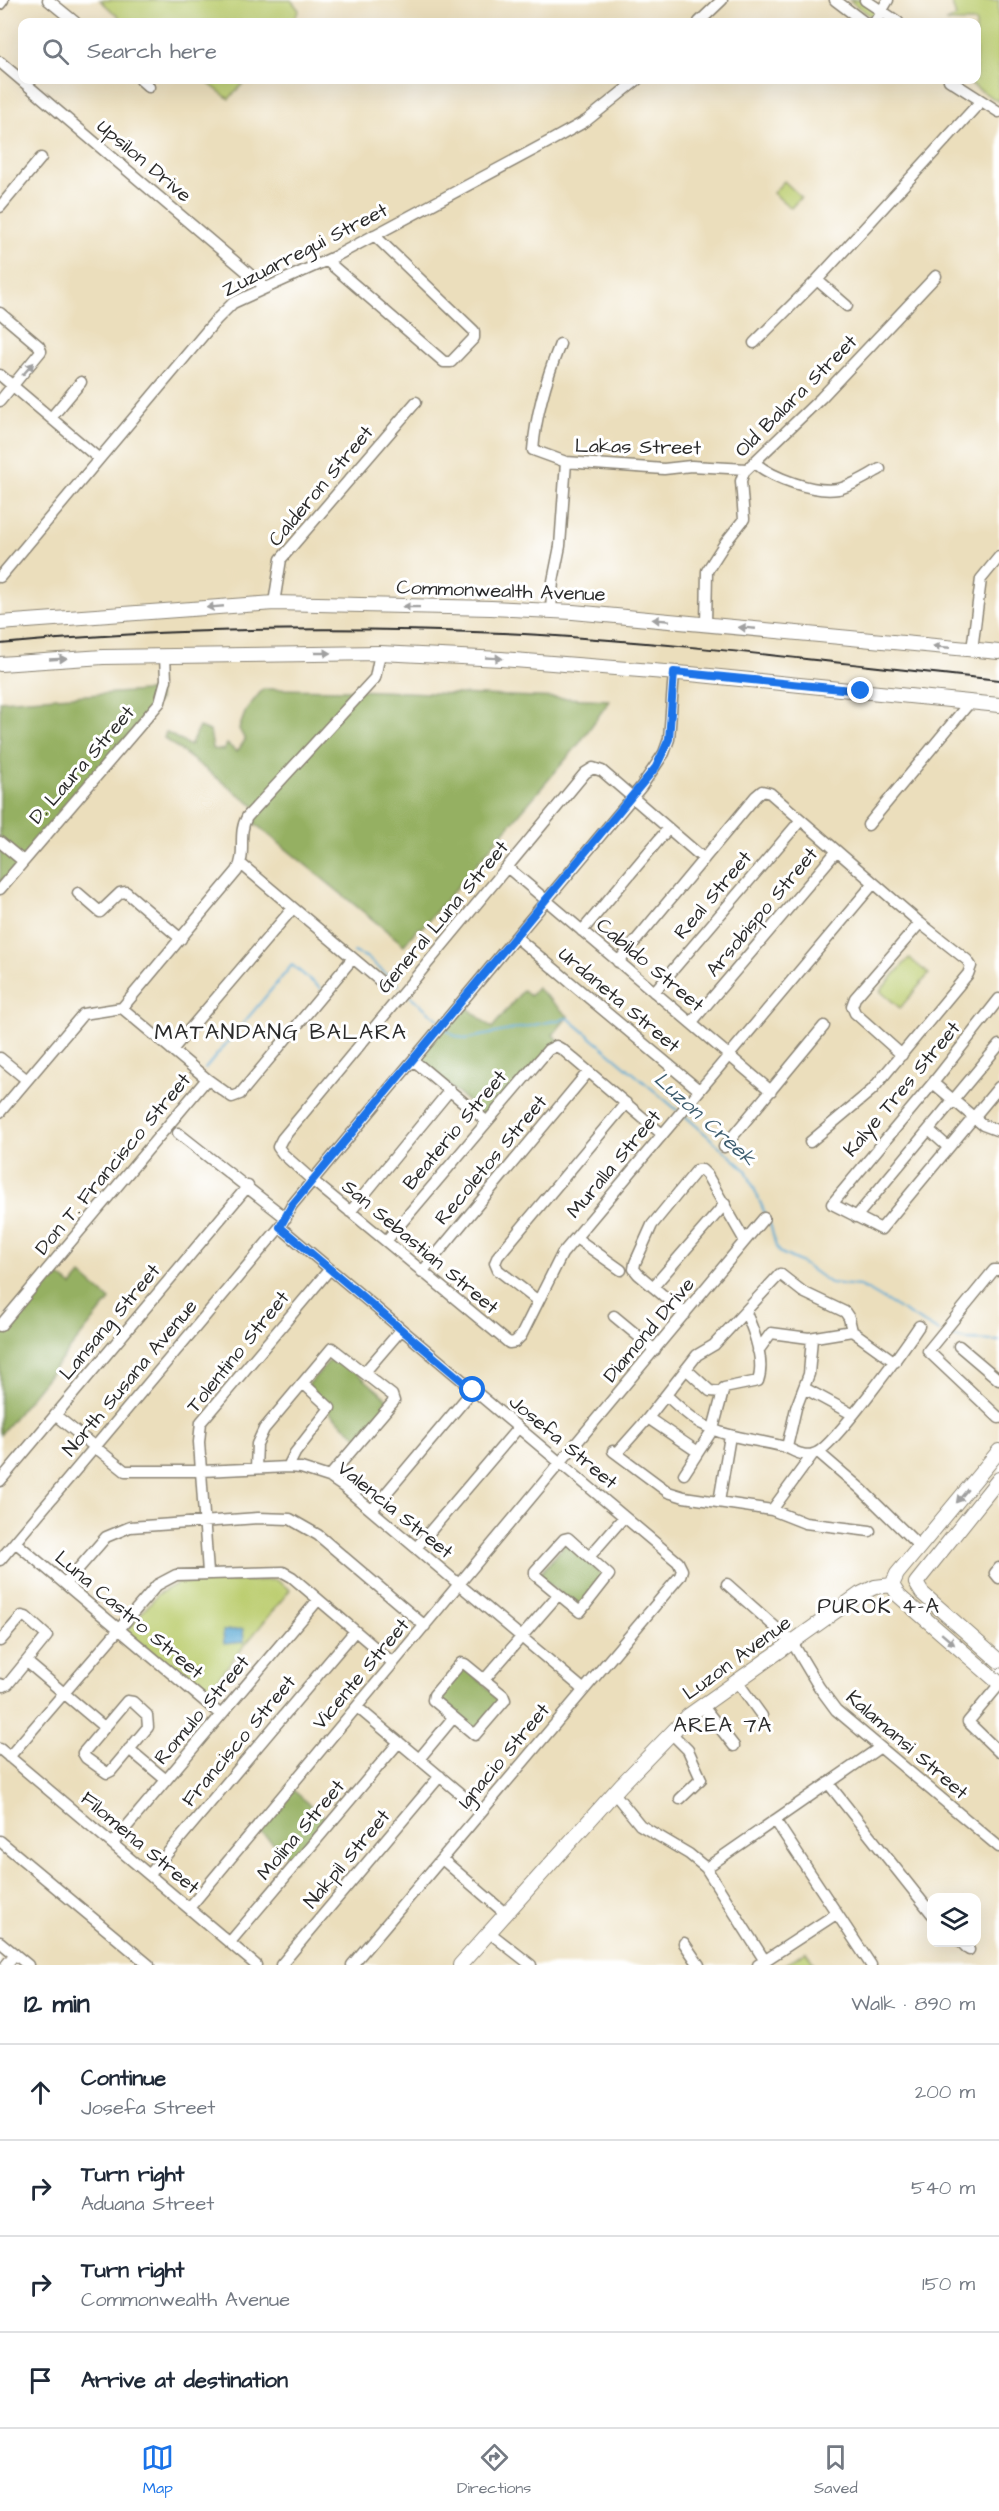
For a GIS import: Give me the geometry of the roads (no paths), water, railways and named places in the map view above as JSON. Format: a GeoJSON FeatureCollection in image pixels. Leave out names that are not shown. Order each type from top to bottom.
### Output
{"type":"FeatureCollection","features":[{"type":"Feature","properties":{"kind":"main road","name":"Commonwealth Avenue"},"geometry":{"type":"LineString","coordinates":[[0,623],[274,603],[551,610],[999,652]]}},
{"type":"Feature","properties":{"kind":"main road"},"geometry":{"type":"LineString","coordinates":[[0,664],[103,657],[380,653],[501,658],[674,672],[999,705]]}},
{"type":"Feature","properties":{"kind":"main road"},"geometry":{"type":"LineString","coordinates":[[999,1451],[897,1574],[892,1585],[899,1596],[999,1684]]}},
{"type":"Feature","properties":{"kind":"main road"},"geometry":{"type":"LineString","coordinates":[[999,1479],[916,1583],[920,1591],[999,1661]]}},
{"type":"Feature","properties":{"kind":"main road","name":"Luzon Avenue"},"geometry":{"type":"LineString","coordinates":[[460,1965],[614,1793],[671,1733],[702,1705],[864,1591],[892,1585]]}},
{"type":"Feature","properties":{"kind":"street"},"geometry":{"type":"LineString","coordinates":[[0,4],[3,0]]}},
{"type":"Feature","properties":{"kind":"street"},"geometry":{"type":"LineString","coordinates":[[48,0],[70,18]]}},
{"type":"Feature","properties":{"kind":"street"},"geometry":{"type":"LineString","coordinates":[[703,18],[722,0]]}},
{"type":"Feature","properties":{"kind":"street"},"geometry":{"type":"LineString","coordinates":[[835,0],[859,18]]}},
{"type":"Feature","properties":{"kind":"street"},"geometry":{"type":"LineString","coordinates":[[865,0],[892,18]]}},
{"type":"Feature","properties":{"kind":"street"},"geometry":{"type":"LineString","coordinates":[[878,18],[888,0]]}},
{"type":"Feature","properties":{"kind":"street","name":"Upsilon Drive"},"geometry":{"type":"LineString","coordinates":[[0,62],[18,77]]}},
{"type":"Feature","properties":{"kind":"street","name":"Upsilon Drive"},"geometry":{"type":"LineString","coordinates":[[26,84],[266,288]]}},
{"type":"Feature","properties":{"kind":"street","name":"Zuzuarregui Street"},"geometry":{"type":"LineString","coordinates":[[0,577],[224,310],[233,303],[327,261],[586,121],[632,84]]}},
{"type":"Feature","properties":{"kind":"street"},"geometry":{"type":"LineString","coordinates":[[955,84],[999,112]]}},
{"type":"Feature","properties":{"kind":"street"},"geometry":{"type":"LineString","coordinates":[[754,343],[817,280],[981,101]]}},
{"type":"Feature","properties":{"kind":"street"},"geometry":{"type":"LineString","coordinates":[[0,207],[41,158]]}},
{"type":"Feature","properties":{"kind":"street"},"geometry":{"type":"LineString","coordinates":[[327,261],[444,362],[451,362],[474,338],[474,330],[374,235]]}},
{"type":"Feature","properties":{"kind":"street","name":"Old Balara Street"},"geometry":{"type":"LineString","coordinates":[[706,624],[707,571],[724,543],[744,519],[741,481],[751,466],[821,398],[936,276]]}},
{"type":"Feature","properties":{"kind":"street"},"geometry":{"type":"LineString","coordinates":[[817,280],[847,306]]}},
{"type":"Feature","properties":{"kind":"street"},"geometry":{"type":"LineString","coordinates":[[0,313],[39,346],[41,351],[0,401]]}},
{"type":"Feature","properties":{"kind":"street"},"geometry":{"type":"LineString","coordinates":[[560,344],[546,377],[539,404],[533,450],[566,462]]}},
{"type":"Feature","properties":{"kind":"street"},"geometry":{"type":"LineString","coordinates":[[0,375],[98,458]]}},
{"type":"Feature","properties":{"kind":"street"},"geometry":{"type":"LineString","coordinates":[[51,418],[81,382]]}},
{"type":"Feature","properties":{"kind":"street","name":"Calderon Street"},"geometry":{"type":"LineString","coordinates":[[274,603],[281,559],[416,402]]}},
{"type":"Feature","properties":{"kind":"street","name":"Lakas Street"},"geometry":{"type":"LineString","coordinates":[[551,610],[553,581],[560,546],[566,462],[664,469],[691,466],[751,466]]}},
{"type":"Feature","properties":{"kind":"street"},"geometry":{"type":"LineString","coordinates":[[751,466],[773,475],[827,490],[845,487],[880,469]]}},
{"type":"Feature","properties":{"kind":"street"},"geometry":{"type":"LineString","coordinates":[[972,650],[981,579],[999,557]]}},
{"type":"Feature","properties":{"kind":"street"},"geometry":{"type":"LineString","coordinates":[[0,1112],[83,1014],[122,1008],[181,939],[241,864],[242,826],[247,817],[375,678],[380,653]]}},
{"type":"Feature","properties":{"kind":"street","name":"D. Laura Street"},"geometry":{"type":"LineString","coordinates":[[0,888],[160,702],[166,680],[165,656]]}},
{"type":"Feature","properties":{"kind":"street","name":"North Susana Avenue"},"geometry":{"type":"LineString","coordinates":[[0,1560],[283,1222],[292,1205],[312,1180],[632,798],[664,753],[669,739],[674,672]]}},
{"type":"Feature","properties":{"kind":"street"},"geometry":{"type":"LineString","coordinates":[[868,825],[970,702]]}},
{"type":"Feature","properties":{"kind":"street","name":"General Luna Street"},"geometry":{"type":"LineString","coordinates":[[278,1147],[282,1139],[585,773],[593,768],[602,771],[632,798]]}},
{"type":"Feature","properties":{"kind":"street"},"geometry":{"type":"LineString","coordinates":[[618,962],[762,791],[770,793],[873,884],[967,960],[971,966],[968,974],[902,1055],[863,1099],[810,1142]]}},
{"type":"Feature","properties":{"kind":"street"},"geometry":{"type":"LineString","coordinates":[[632,798],[704,859]]}},
{"type":"Feature","properties":{"kind":"street","name":"Real Street"},"geometry":{"type":"LineString","coordinates":[[654,992],[800,821]]}},
{"type":"Feature","properties":{"kind":"street"},"geometry":{"type":"LineString","coordinates":[[582,931],[668,829]]}},
{"type":"Feature","properties":{"kind":"street"},"geometry":{"type":"LineString","coordinates":[[0,842],[23,861]]}},
{"type":"Feature","properties":{"kind":"street","name":"Arsobispo Street"},"geometry":{"type":"LineString","coordinates":[[691,1023],[836,852]]}},
{"type":"Feature","properties":{"kind":"street"},"geometry":{"type":"LineString","coordinates":[[241,864],[379,980]]}},
{"type":"Feature","properties":{"kind":"street","name":"Cabildo Street"},"geometry":{"type":"LineString","coordinates":[[507,867],[771,1090]]}},
{"type":"Feature","properties":{"kind":"street","name":"Muralla Street"},"geometry":{"type":"LineString","coordinates":[[515,1342],[521,1336],[557,1262],[873,884]]}},
{"type":"Feature","properties":{"kind":"street"},"geometry":{"type":"LineString","coordinates":[[78,893],[100,912],[103,912],[120,893],[126,892],[181,939]]}},
{"type":"Feature","properties":{"kind":"street"},"geometry":{"type":"LineString","coordinates":[[172,1050],[293,908]]}},
{"type":"Feature","properties":{"kind":"street"},"geometry":{"type":"LineString","coordinates":[[902,1055],[855,1013],[852,1005],[855,998],[920,923]]}},
{"type":"Feature","properties":{"kind":"street","name":"Urdaneta Street"},"geometry":{"type":"LineString","coordinates":[[516,937],[699,1090]]}},
{"type":"Feature","properties":{"kind":"street"},"geometry":{"type":"LineString","coordinates":[[122,1008],[207,1080],[232,1097],[240,1094],[353,958]]}},
{"type":"Feature","properties":{"kind":"street","name":"Kalye Tres Street"},"geometry":{"type":"LineString","coordinates":[[856,1217],[833,1206],[832,1202],[933,1083],[999,999]]}},
{"type":"Feature","properties":{"kind":"street"},"geometry":{"type":"LineString","coordinates":[[724,1147],[825,1026]]}},
{"type":"Feature","properties":{"kind":"street"},"geometry":{"type":"LineString","coordinates":[[999,1045],[856,1217],[881,1229],[999,1087]]}},
{"type":"Feature","properties":{"kind":"street","name":"Beaterio Street"},"geometry":{"type":"LineString","coordinates":[[386,1241],[548,1050],[556,1046],[588,1072]]}},
{"type":"Feature","properties":{"kind":"street"},"geometry":{"type":"LineString","coordinates":[[0,1058],[27,1080]]}},
{"type":"Feature","properties":{"kind":"street"},"geometry":{"type":"LineString","coordinates":[[413,1060],[486,1121]]}},
{"type":"Feature","properties":{"kind":"street"},"geometry":{"type":"LineString","coordinates":[[588,1072],[662,1134]]}},
{"type":"Feature","properties":{"kind":"street","name":"Recoletos Street"},"geometry":{"type":"LineString","coordinates":[[422,1272],[588,1072]]}},
{"type":"Feature","properties":{"kind":"street","name":"Don T. Francisco Street"},"geometry":{"type":"LineString","coordinates":[[0,1326],[207,1080]]}},
{"type":"Feature","properties":{"kind":"street"},"geometry":{"type":"LineString","coordinates":[[933,1083],[973,1118],[999,1131]]}},
{"type":"Feature","properties":{"kind":"street"},"geometry":{"type":"LineString","coordinates":[[350,1212],[450,1090]]}},
{"type":"Feature","properties":{"kind":"street"},"geometry":{"type":"LineString","coordinates":[[538,1301],[498,1270],[495,1263],[498,1256],[626,1103]]}},
{"type":"Feature","properties":{"kind":"street"},"geometry":{"type":"LineString","coordinates":[[929,1131],[948,1147]]}},
{"type":"Feature","properties":{"kind":"street","name":"Josefa Street"},"geometry":{"type":"LineString","coordinates":[[178,1133],[248,1186],[329,1270],[678,1562],[682,1570]]}},
{"type":"Feature","properties":{"kind":"street","name":"San Sebastian Street"},"geometry":{"type":"LineString","coordinates":[[278,1147],[312,1180],[501,1338],[509,1343],[515,1342]]}},
{"type":"Feature","properties":{"kind":"street"},"geometry":{"type":"LineString","coordinates":[[685,1314],[634,1269],[645,1235],[698,1170],[702,1170],[725,1204],[745,1241]]}},
{"type":"Feature","properties":{"kind":"street","name":"Lansang Street"},"geometry":{"type":"LineString","coordinates":[[0,1481],[248,1186]]}},
{"type":"Feature","properties":{"kind":"street"},"geometry":{"type":"LineString","coordinates":[[653,1287],[725,1204]]}},
{"type":"Feature","properties":{"kind":"street","name":"Diamond Drive"},"geometry":{"type":"LineString","coordinates":[[560,1463],[764,1218]]}},
{"type":"Feature","properties":{"kind":"street"},"geometry":{"type":"LineString","coordinates":[[576,1238],[621,1270]]}},
{"type":"Feature","properties":{"kind":"street","name":"Tolentino Street"},"geometry":{"type":"LineString","coordinates":[[208,1573],[199,1436],[201,1422],[329,1270]]}},
{"type":"Feature","properties":{"kind":"street"},"geometry":{"type":"LineString","coordinates":[[999,1270],[994,1270],[928,1351],[999,1418]]}},
{"type":"Feature","properties":{"kind":"street"},"geometry":{"type":"LineString","coordinates":[[870,1531],[805,1523],[772,1510],[696,1500],[668,1492],[615,1452],[648,1418],[697,1355],[714,1345],[780,1274],[803,1292],[845,1312],[852,1331],[895,1362]]}},
{"type":"Feature","properties":{"kind":"street"},"geometry":{"type":"LineString","coordinates":[[684,1474],[713,1430],[722,1392],[729,1386],[758,1381],[761,1372],[758,1351],[746,1313]]}},
{"type":"Feature","properties":{"kind":"street"},"geometry":{"type":"LineString","coordinates":[[614,1316],[655,1350]]}},
{"type":"Feature","properties":{"kind":"street"},"geometry":{"type":"LineString","coordinates":[[772,1510],[816,1453],[895,1362],[919,1326]]}},
{"type":"Feature","properties":{"kind":"street"},"geometry":{"type":"LineString","coordinates":[[364,1373],[401,1330]]}},
{"type":"Feature","properties":{"kind":"street"},"geometry":{"type":"LineString","coordinates":[[758,1351],[771,1334],[812,1338],[852,1331]]}},
{"type":"Feature","properties":{"kind":"street"},"geometry":{"type":"LineString","coordinates":[[787,1447],[796,1408],[809,1374],[812,1338]]}},
{"type":"Feature","properties":{"kind":"street"},"geometry":{"type":"LineString","coordinates":[[959,1346],[999,1380]]}},
{"type":"Feature","properties":{"kind":"street"},"geometry":{"type":"LineString","coordinates":[[256,1468],[257,1444],[264,1429],[332,1348],[392,1395],[394,1401],[329,1477]]}},
{"type":"Feature","properties":{"kind":"street"},"geometry":{"type":"LineString","coordinates":[[686,1369],[710,1391],[722,1392]]}},
{"type":"Feature","properties":{"kind":"street"},"geometry":{"type":"LineString","coordinates":[[288,1467],[295,1453],[330,1408],[303,1383]]}},
{"type":"Feature","properties":{"kind":"street"},"geometry":{"type":"LineString","coordinates":[[804,1388],[852,1414]]}},
{"type":"Feature","properties":{"kind":"street"},"geometry":{"type":"LineString","coordinates":[[372,1510],[473,1390]]}},
{"type":"Feature","properties":{"kind":"street"},"geometry":{"type":"LineString","coordinates":[[666,1395],[700,1423],[713,1430],[730,1436],[787,1447],[801,1454],[816,1453],[861,1489],[920,1547]]}},
{"type":"Feature","properties":{"kind":"street","name":"Valencia Street"},"geometry":{"type":"LineString","coordinates":[[56,1415],[125,1471],[202,1472],[288,1467],[301,1468],[329,1477],[372,1510],[583,1689]]}},
{"type":"Feature","properties":{"kind":"street"},"geometry":{"type":"LineString","coordinates":[[648,1418],[698,1452]]}},
{"type":"Feature","properties":{"kind":"street"},"geometry":{"type":"LineString","coordinates":[[416,1548],[518,1428]]}},
{"type":"Feature","properties":{"kind":"street"},"geometry":{"type":"LineString","coordinates":[[719,1502],[730,1436]]}},
{"type":"Feature","properties":{"kind":"street","name":"Vicente Street"},"geometry":{"type":"LineString","coordinates":[[189,1908],[560,1463]]}},
{"type":"Feature","properties":{"kind":"street"},"geometry":{"type":"LineString","coordinates":[[590,1557],[624,1517]]}},
{"type":"Feature","properties":{"kind":"street"},"geometry":{"type":"LineString","coordinates":[[65,1584],[106,1537],[130,1527],[204,1521],[290,1519],[305,1526],[425,1626]]}},
{"type":"Feature","properties":{"kind":"street"},"geometry":{"type":"LineString","coordinates":[[568,1538],[609,1575],[582,1611],[578,1611],[558,1595],[537,1578],[536,1571],[564,1539],[568,1538]]}},
{"type":"Feature","properties":{"kind":"street","name":"Luna Castro Street"},"geometry":{"type":"LineString","coordinates":[[15,1542],[221,1715]]}},
{"type":"Feature","properties":{"kind":"street"},"geometry":{"type":"LineString","coordinates":[[999,1568],[995,1573],[999,1578]]}},
{"type":"Feature","properties":{"kind":"street","name":"Ignacio Street"},"geometry":{"type":"LineString","coordinates":[[352,1965],[680,1576],[682,1570]]}},
{"type":"Feature","properties":{"kind":"street"},"geometry":{"type":"LineString","coordinates":[[9,1757],[157,1585],[176,1575],[283,1572],[292,1577],[393,1663]]}},
{"type":"Feature","properties":{"kind":"street","name":"Kalamansi Street"},"geometry":{"type":"LineString","coordinates":[[727,1584],[792,1642],[836,1710],[999,1847]]}},
{"type":"Feature","properties":{"kind":"street"},"geometry":{"type":"LineString","coordinates":[[484,1680],[558,1595]]}},
{"type":"Feature","properties":{"kind":"street","name":"Romulo Street"},"geometry":{"type":"LineString","coordinates":[[113,1843],[318,1600]]}},
{"type":"Feature","properties":{"kind":"street"},"geometry":{"type":"LineString","coordinates":[[0,1684],[4,1686],[8,1684],[45,1640],[45,1632],[22,1616],[1,1639]]}},
{"type":"Feature","properties":{"kind":"street","name":"Francisco Street"},"geometry":{"type":"LineString","coordinates":[[150,1874],[355,1631]]}},
{"type":"Feature","properties":{"kind":"street"},"geometry":{"type":"LineString","coordinates":[[27,1662],[104,1727]]}},
{"type":"Feature","properties":{"kind":"street"},"geometry":{"type":"LineString","coordinates":[[462,1663],[505,1700],[475,1735],[453,1718],[435,1704],[434,1695],[462,1663]]}},
{"type":"Feature","properties":{"kind":"street"},"geometry":{"type":"LineString","coordinates":[[736,1680],[762,1716]]}},
{"type":"Feature","properties":{"kind":"street"},"geometry":{"type":"LineString","coordinates":[[999,1684],[968,1722],[999,1752]]}},
{"type":"Feature","properties":{"kind":"street"},"geometry":{"type":"LineString","coordinates":[[127,1701],[133,1702],[147,1715],[149,1720],[148,1727],[107,1773],[86,1758],[83,1753],[104,1727],[127,1701]]}},
{"type":"Feature","properties":{"kind":"street"},"geometry":{"type":"LineString","coordinates":[[702,1705],[734,1746]]}},
{"type":"Feature","properties":{"kind":"street"},"geometry":{"type":"LineString","coordinates":[[357,1707],[481,1811]]}},
{"type":"Feature","properties":{"kind":"street"},"geometry":{"type":"LineString","coordinates":[[419,1758],[453,1718]]}},
{"type":"Feature","properties":{"kind":"street"},"geometry":{"type":"LineString","coordinates":[[671,1733],[691,1756],[701,1779],[681,1798]]}},
{"type":"Feature","properties":{"kind":"street","name":"Molina Street"},"geometry":{"type":"LineString","coordinates":[[230,1942],[399,1742]]}},
{"type":"Feature","properties":{"kind":"street"},"geometry":{"type":"LineString","coordinates":[[706,1868],[879,1748]]}},
{"type":"Feature","properties":{"kind":"street","name":"Filomena Street"},"geometry":{"type":"LineString","coordinates":[[0,1749],[256,1965]]}},
{"type":"Feature","properties":{"kind":"street"},"geometry":{"type":"LineString","coordinates":[[129,1749],[166,1780]]}},
{"type":"Feature","properties":{"kind":"street","name":"Nakpil Street"},"geometry":{"type":"LineString","coordinates":[[281,1965],[440,1776]]}},
{"type":"Feature","properties":{"kind":"street"},"geometry":{"type":"LineString","coordinates":[[828,1784],[927,1908]]}},
{"type":"Feature","properties":{"kind":"street"},"geometry":{"type":"LineString","coordinates":[[614,1793],[640,1825],[689,1854],[706,1868],[760,1964],[836,1914]]}},
{"type":"Feature","properties":{"kind":"street"},"geometry":{"type":"LineString","coordinates":[[775,1820],[871,1965]]}},
{"type":"Feature","properties":{"kind":"street"},"geometry":{"type":"LineString","coordinates":[[0,1841],[148,1965]]}},
{"type":"Feature","properties":{"kind":"street"},"geometry":{"type":"LineString","coordinates":[[442,1859],[506,1914]]}},
{"type":"Feature","properties":{"kind":"street"},"geometry":{"type":"LineString","coordinates":[[490,1933],[531,1965]]}},
{"type":"Feature","properties":{"kind":"street"},"geometry":{"type":"LineString","coordinates":[[0,1942],[28,1965]]}},
{"type":"Feature","properties":{"kind":"street"},"geometry":{"type":"LineString","coordinates":[[684,1943],[699,1965]]}},
{"type":"Feature","properties":{"kind":"street"},"geometry":{"type":"LineString","coordinates":[[6,1965],[15,1954]]}},
{"type":"Feature","properties":{"kind":"water"},"geometry":{"type":"Polygon","coordinates":[[[243,1629],[244,1642],[224,1644],[223,1631],[243,1629]]]}},
{"type":"Feature","properties":{"kind":"waterway","name":"Luzon Creek"},"geometry":{"type":"LineString","coordinates":[[354,952],[366,957],[399,985]]}},
{"type":"Feature","properties":{"kind":"waterway","name":"Luzon Creek"},"geometry":{"type":"LineString","coordinates":[[205,1069],[292,965],[321,989]]}},
{"type":"Feature","properties":{"kind":"waterway","name":"Luzon Creek"},"geometry":{"type":"LineString","coordinates":[[409,995],[439,1020]]}},
{"type":"Feature","properties":{"kind":"waterway","name":"Luzon Creek"},"geometry":{"type":"LineString","coordinates":[[446,1029],[453,1035],[466,1039],[568,1018],[677,1110]]}},
{"type":"Feature","properties":{"kind":"waterway","name":"Luzon Creek"},"geometry":{"type":"LineString","coordinates":[[684,1115],[746,1170],[771,1227],[776,1247],[781,1253],[800,1262],[830,1283],[860,1286],[939,1332]]}},
{"type":"Feature","properties":{"kind":"waterway","name":"Luzon Creek"},"geometry":{"type":"LineString","coordinates":[[945,1335],[966,1340],[999,1341]]}},
{"type":"Feature","properties":{"kind":"railway"},"geometry":{"type":"LineString","coordinates":[[0,644],[126,635],[252,630],[503,633],[689,647],[999,680]]}},
{"type":"Feature","properties":{"kind":"district","name":"MATANDANG BALARA"},"geometry":{"type":"Point","coordinates":[281,1032]}},
{"type":"Feature","properties":{"kind":"district","name":"PUROK 4-A"},"geometry":{"type":"Point","coordinates":[879,1606]}},
{"type":"Feature","properties":{"kind":"district","name":"AREA 7A"},"geometry":{"type":"Point","coordinates":[723,1725]}}]}
